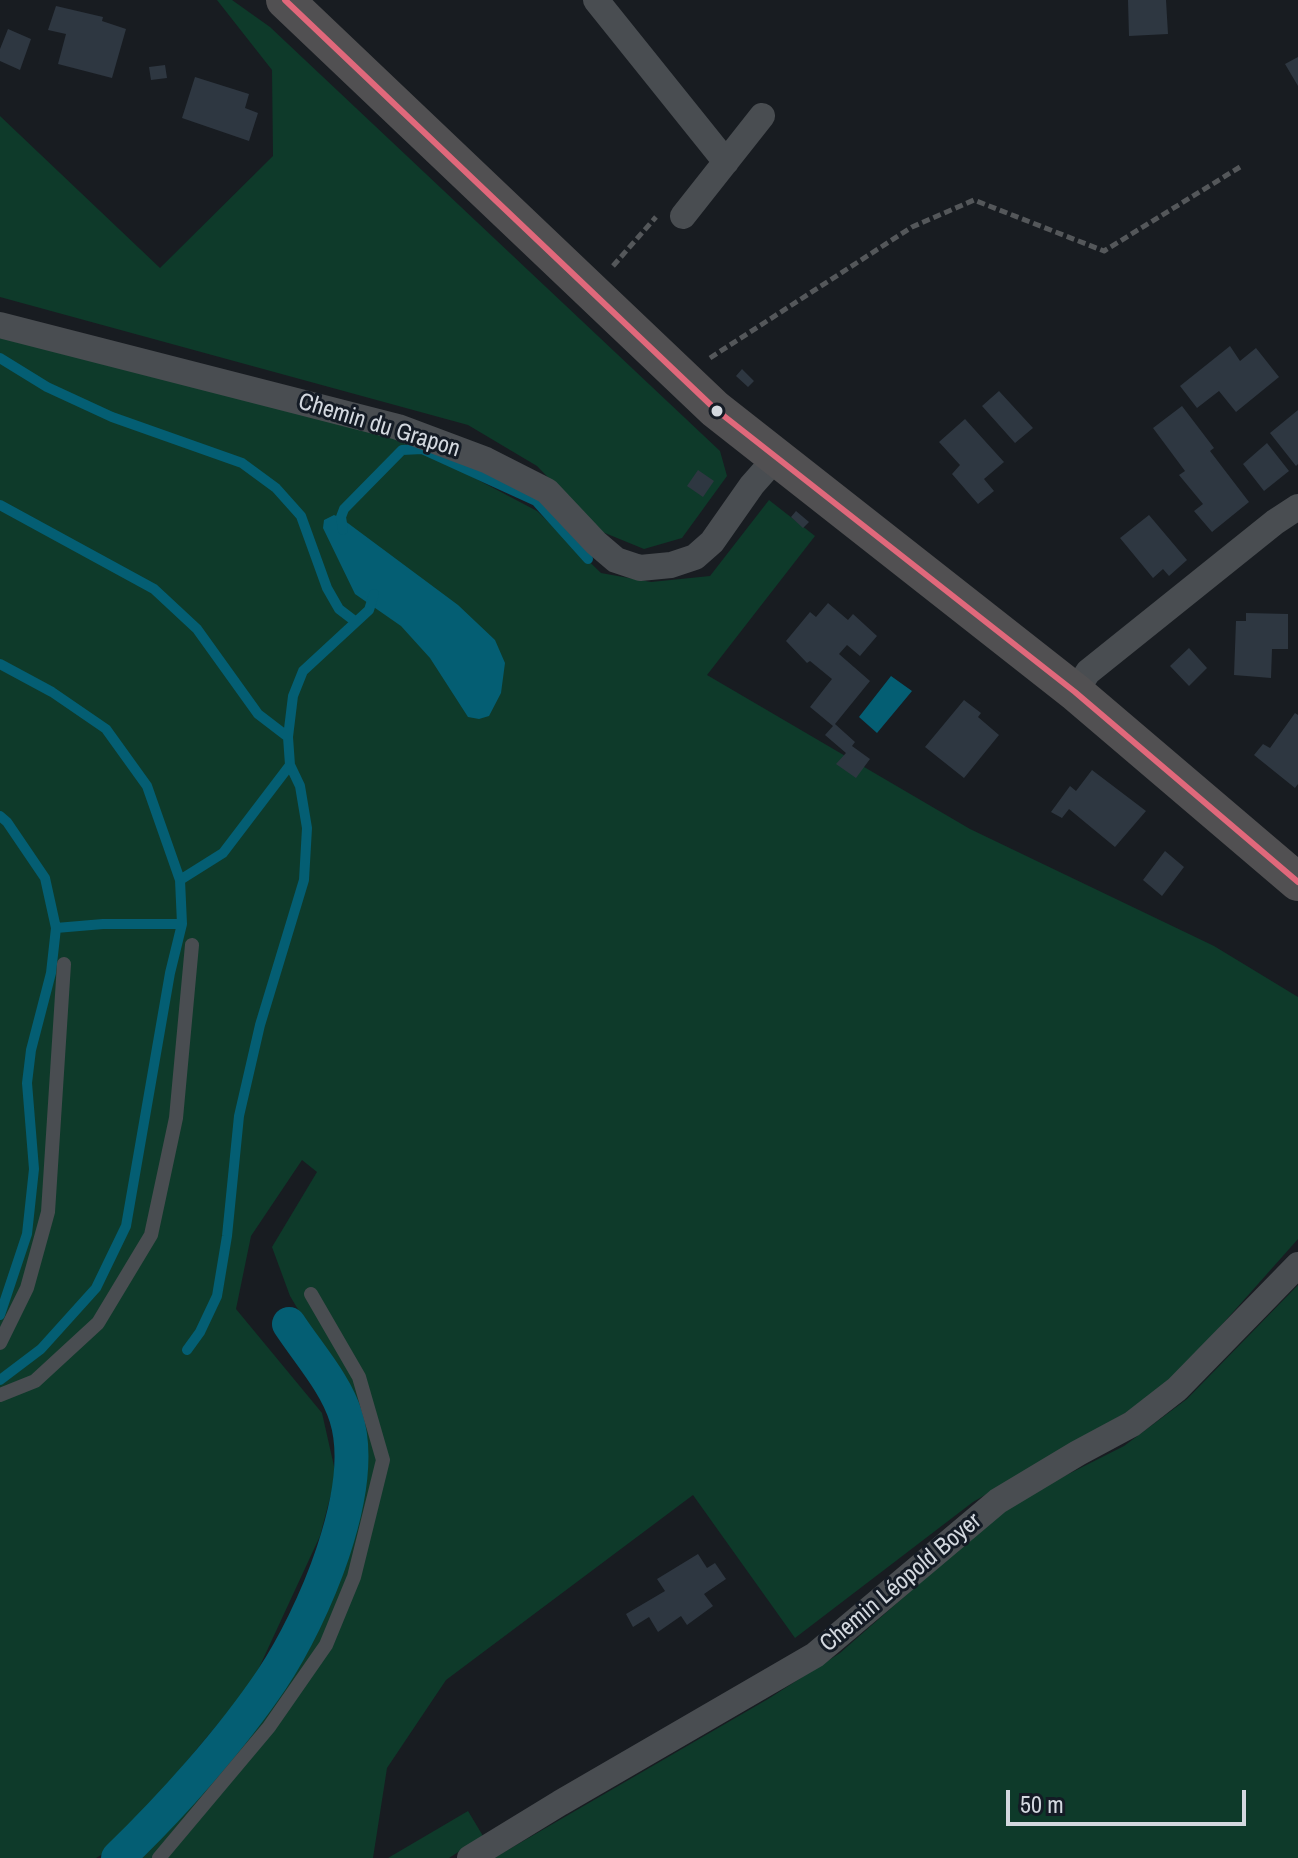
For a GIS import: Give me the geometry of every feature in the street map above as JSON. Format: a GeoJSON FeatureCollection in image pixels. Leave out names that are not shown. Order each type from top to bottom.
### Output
{"type":"FeatureCollection","features":[{"type":"Feature","properties":{"kind":"street"},"geometry":{"type":"LineString","coordinates":[[285,0],[679,376],[775,459],[1075,692],[1298,882]]}},
{"type":"Feature","properties":{"kind":"street"},"geometry":{"type":"LineString","coordinates":[[596,0],[726,162]]}},
{"type":"Feature","properties":{"kind":"street"},"geometry":{"type":"LineString","coordinates":[[683,216],[762,116]]}},
{"type":"Feature","properties":{"kind":"street","name":"Chemin du Grapon"},"geometry":{"type":"LineString","coordinates":[[0,325],[398,427],[442,443],[486,460],[547,491],[616,560],[640,568],[671,565],[695,557],[712,542],[752,485],[775,459]]}},
{"type":"Feature","properties":{"kind":"street"},"geometry":{"type":"LineString","coordinates":[[1075,692],[1088,672],[1275,522],[1298,507]]}},
{"type":"Feature","properties":{"kind":"street","name":"Chemin Léopold Boyer"},"geometry":{"type":"LineString","coordinates":[[470,1858],[815,1655],[998,1501],[1132,1424],[1177,1389],[1298,1265]]}},
{"type":"Feature","properties":{"kind":"lane"},"geometry":{"type":"LineString","coordinates":[[0,1395],[35,1381],[98,1323],[151,1235],[176,1118],[192,945]]}},
{"type":"Feature","properties":{"kind":"lane"},"geometry":{"type":"LineString","coordinates":[[0,1343],[27,1288],[48,1212],[64,964]]}},
{"type":"Feature","properties":{"kind":"lane"},"geometry":{"type":"LineString","coordinates":[[159,1858],[277,1716],[326,1645],[354,1577],[383,1460],[359,1377],[311,1294]]}},
{"type":"Feature","properties":{"kind":"path"},"geometry":{"type":"LineString","coordinates":[[679,376],[912,227],[974,200],[1104,251],[1240,167]]}},
{"type":"Feature","properties":{"kind":"path"},"geometry":{"type":"LineString","coordinates":[[606,275],[659,213],[683,216]]}},
{"type":"Feature","properties":{"kind":"green space"},"geometry":{"type":"Polygon","coordinates":[[[217,0],[232,0],[270,27],[720,451],[727,476],[682,538],[644,549],[600,531],[537,466],[468,425],[0,297],[0,116],[160,268],[273,156],[272,70],[217,0]]]}},
{"type":"Feature","properties":{"kind":"green space"},"geometry":{"type":"Polygon","coordinates":[[[0,333],[389,433],[537,511],[601,573],[651,582],[710,576],[769,500],[815,536],[707,675],[970,829],[1214,946],[1298,997],[1298,1239],[1163,1391],[973,1502],[795,1638],[693,1495],[446,1680],[387,1768],[373,1858],[133,1858],[154,1844],[283,1683],[345,1558],[363,1476],[358,1410],[290,1296],[272,1247],[317,1172],[302,1160],[251,1236],[236,1309],[322,1413],[336,1475],[320,1536],[252,1683],[116,1846],[96,1858],[0,1858],[0,333]]]}},
{"type":"Feature","properties":{"kind":"green space"},"geometry":{"type":"Polygon","coordinates":[[[1298,1285],[1298,1858],[494,1858],[768,1699],[840,1653],[1011,1503],[1124,1446],[1187,1399],[1298,1285]]]}},
{"type":"Feature","properties":{"kind":"green space"},"geometry":{"type":"Polygon","coordinates":[[[468,1811],[483,1836],[449,1858],[388,1858],[468,1811]]]}},
{"type":"Feature","properties":{"kind":"water"},"geometry":{"type":"Polygon","coordinates":[[[334,515],[458,605],[495,640],[505,663],[501,693],[489,716],[479,719],[468,717],[430,658],[401,626],[355,594],[323,528],[324,520],[334,515]]]}},
{"type":"Feature","properties":{"kind":"water"},"geometry":{"type":"Polygon","coordinates":[[[891,676],[912,691],[877,733],[859,717],[891,676]]]}},
{"type":"Feature","properties":{"kind":"building"},"geometry":{"type":"Polygon","coordinates":[[[1128,0],[1166,0],[1168,34],[1129,36],[1128,0]]]}},
{"type":"Feature","properties":{"kind":"building"},"geometry":{"type":"Polygon","coordinates":[[[56,6],[103,17],[102,21],[126,29],[112,78],[58,64],[66,34],[48,30],[56,6]]]}},
{"type":"Feature","properties":{"kind":"building"},"geometry":{"type":"Polygon","coordinates":[[[8,29],[31,39],[20,70],[0,61],[0,49],[8,29]]]}},
{"type":"Feature","properties":{"kind":"building"},"geometry":{"type":"Polygon","coordinates":[[[1298,57],[1298,86],[1285,64],[1298,57]]]}},
{"type":"Feature","properties":{"kind":"building"},"geometry":{"type":"Polygon","coordinates":[[[165,65],[167,78],[151,80],[149,67],[165,65]]]}},
{"type":"Feature","properties":{"kind":"building"},"geometry":{"type":"Polygon","coordinates":[[[195,77],[249,94],[245,108],[258,113],[249,141],[182,118],[195,77]]]}},
{"type":"Feature","properties":{"kind":"building"},"geometry":{"type":"Polygon","coordinates":[[[1230,346],[1240,361],[1256,348],[1279,377],[1236,412],[1219,391],[1197,408],[1180,386],[1230,346]]]}},
{"type":"Feature","properties":{"kind":"building"},"geometry":{"type":"Polygon","coordinates":[[[742,369],[754,381],[748,387],[736,376],[742,369]]]}},
{"type":"Feature","properties":{"kind":"building"},"geometry":{"type":"Polygon","coordinates":[[[999,391],[1033,428],[1015,443],[982,406],[999,391]]]}},
{"type":"Feature","properties":{"kind":"building"},"geometry":{"type":"Polygon","coordinates":[[[1182,406],[1214,448],[1210,451],[1249,502],[1212,532],[1194,511],[1203,504],[1179,475],[1185,471],[1153,428],[1182,406]]]}},
{"type":"Feature","properties":{"kind":"building"},"geometry":{"type":"Polygon","coordinates":[[[1298,410],[1298,464],[1296,466],[1270,433],[1298,410]]]}},
{"type":"Feature","properties":{"kind":"building"},"geometry":{"type":"Polygon","coordinates":[[[965,419],[1004,462],[984,479],[994,491],[978,504],[952,474],[960,465],[939,442],[965,419]]]}},
{"type":"Feature","properties":{"kind":"building"},"geometry":{"type":"Polygon","coordinates":[[[1267,443],[1289,471],[1264,491],[1243,464],[1267,443]]]}},
{"type":"Feature","properties":{"kind":"building"},"geometry":{"type":"Polygon","coordinates":[[[698,470],[714,481],[703,497],[687,486],[698,470]]]}},
{"type":"Feature","properties":{"kind":"building"},"geometry":{"type":"Polygon","coordinates":[[[796,511],[809,522],[803,528],[791,517],[796,511]]]}},
{"type":"Feature","properties":{"kind":"building"},"geometry":{"type":"Polygon","coordinates":[[[1149,515],[1187,560],[1169,576],[1163,569],[1153,578],[1120,538],[1149,515]]]}},
{"type":"Feature","properties":{"kind":"building"},"geometry":{"type":"Polygon","coordinates":[[[828,603],[848,620],[853,614],[877,636],[860,656],[847,645],[839,654],[870,681],[835,724],[855,742],[852,746],[870,759],[856,778],[836,764],[846,753],[825,735],[833,726],[810,707],[832,679],[810,661],[807,663],[786,641],[810,612],[816,617],[828,603]]]}},
{"type":"Feature","properties":{"kind":"building"},"geometry":{"type":"Polygon","coordinates":[[[1246,613],[1288,614],[1288,649],[1272,649],[1271,678],[1234,675],[1236,621],[1246,621],[1246,613]]]}},
{"type":"Feature","properties":{"kind":"building"},"geometry":{"type":"Polygon","coordinates":[[[1189,648],[1207,668],[1189,686],[1170,666],[1189,648]]]}},
{"type":"Feature","properties":{"kind":"building"},"geometry":{"type":"Polygon","coordinates":[[[964,700],[981,713],[978,717],[999,735],[964,778],[925,747],[964,700]]]}},
{"type":"Feature","properties":{"kind":"building"},"geometry":{"type":"Polygon","coordinates":[[[1295,713],[1298,715],[1298,784],[1295,788],[1254,755],[1263,744],[1270,748],[1295,713]]]}},
{"type":"Feature","properties":{"kind":"building"},"geometry":{"type":"Polygon","coordinates":[[[1092,770],[1146,811],[1115,847],[1069,809],[1062,818],[1051,812],[1070,786],[1076,791],[1092,770]]]}},
{"type":"Feature","properties":{"kind":"building"},"geometry":{"type":"Polygon","coordinates":[[[1165,851],[1184,867],[1162,896],[1143,880],[1165,851]]]}},
{"type":"Feature","properties":{"kind":"building"},"geometry":{"type":"Polygon","coordinates":[[[698,1554],[707,1568],[715,1563],[726,1579],[704,1594],[713,1606],[687,1625],[681,1616],[658,1632],[649,1617],[633,1627],[626,1614],[665,1591],[657,1579],[698,1554]]]}},
{"type":"Feature","properties":{"kind":"waterway"},"geometry":{"type":"LineString","coordinates":[[0,358],[47,387],[112,417],[242,463],[276,488],[301,516],[327,588],[339,609],[356,622]]}},
{"type":"Feature","properties":{"kind":"waterway"},"geometry":{"type":"LineString","coordinates":[[343,530],[341,517],[344,509],[402,450],[422,449],[536,501],[588,559]]}},
{"type":"Feature","properties":{"kind":"waterway"},"geometry":{"type":"LineString","coordinates":[[0,505],[154,589],[197,629],[258,714],[288,737]]}},
{"type":"Feature","properties":{"kind":"waterway"},"geometry":{"type":"LineString","coordinates":[[0,1380],[41,1349],[96,1288],[126,1226],[170,973],[182,924],[180,880],[223,853],[290,765],[288,737],[293,696],[303,671],[369,610],[374,594]]}},
{"type":"Feature","properties":{"kind":"waterway"},"geometry":{"type":"LineString","coordinates":[[0,664],[52,692],[106,729],[147,786],[180,880]]}},
{"type":"Feature","properties":{"kind":"waterway"},"geometry":{"type":"LineString","coordinates":[[187,1350],[200,1332],[217,1296],[227,1236],[239,1116],[260,1025],[304,880],[307,828],[300,786],[290,765]]}},
{"type":"Feature","properties":{"kind":"waterway"},"geometry":{"type":"LineString","coordinates":[[0,816],[45,878],[56,928]]}},
{"type":"Feature","properties":{"kind":"waterway"},"geometry":{"type":"LineString","coordinates":[[0,1315],[27,1234],[34,1169],[27,1083],[31,1050],[51,973],[56,928],[103,924],[182,924]]}},
{"type":"Feature","properties":{"kind":"waterway"},"geometry":{"type":"LineString","coordinates":[[118,1858],[200,1772],[256,1702],[304,1622],[333,1552],[344,1516],[350,1480],[351,1447],[346,1417],[329,1381],[289,1324]]}},
{"type":"Feature","properties":{"kind":"transit line"},"geometry":{"type":"LineString","coordinates":[[285,0],[715,409],[1075,692],[1298,882]]}}]}
